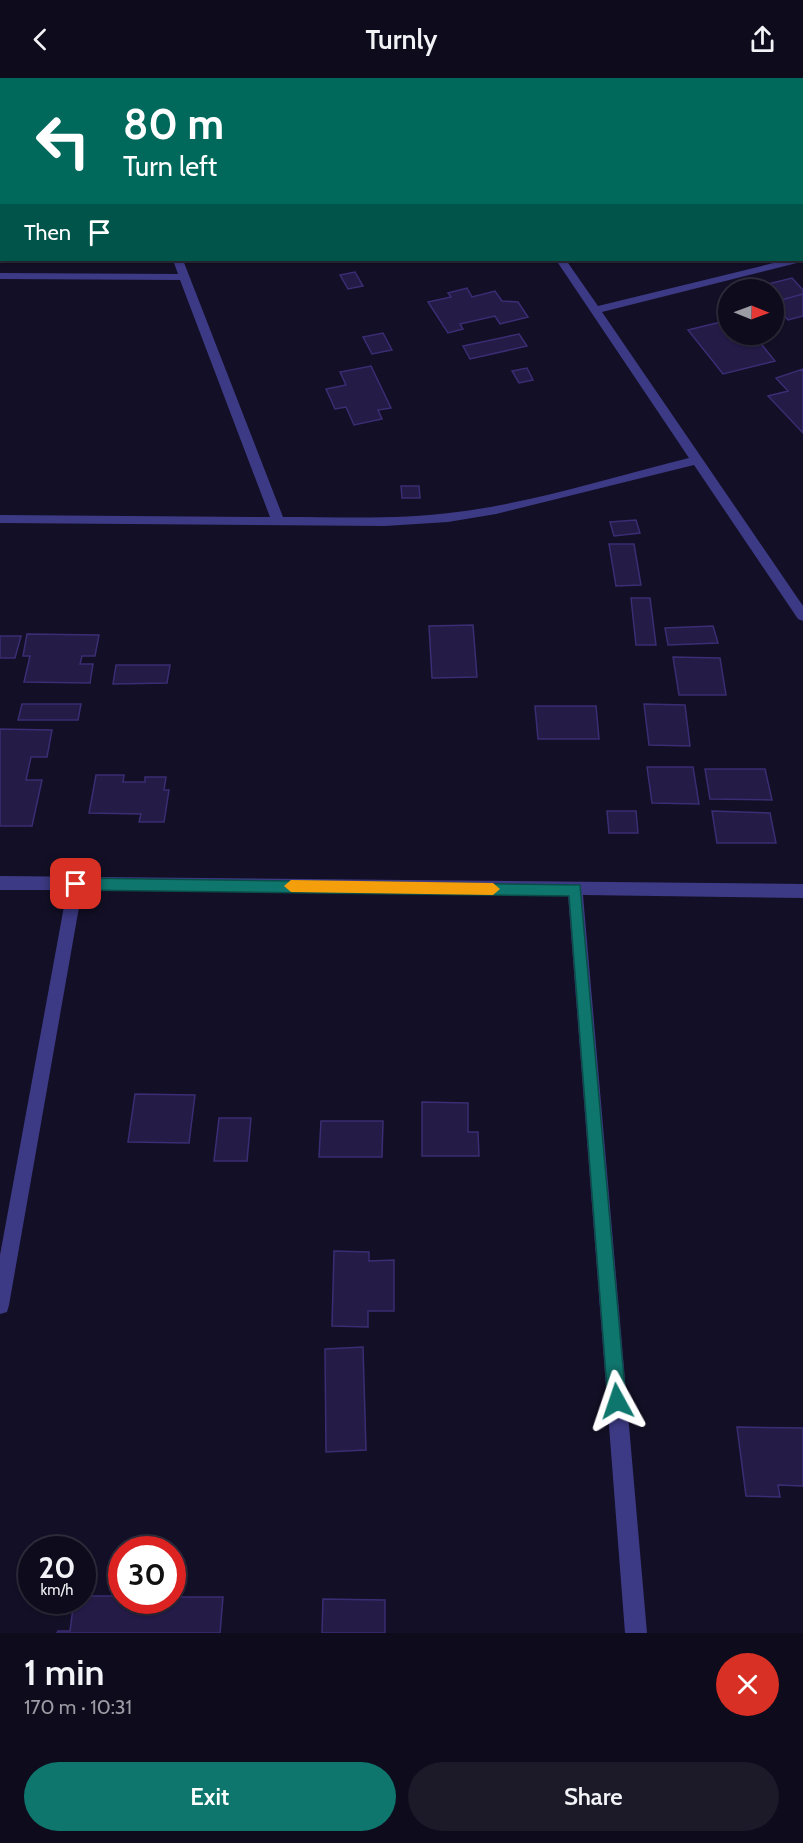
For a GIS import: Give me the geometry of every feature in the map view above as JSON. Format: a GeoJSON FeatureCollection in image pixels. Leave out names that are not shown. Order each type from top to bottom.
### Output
{"type":"FeatureCollection","features":[{"type":"Feature","properties":{"kind":"street"},"geometry":{"type":"LineString","coordinates":[[178,261],[278,521]]}},
{"type":"Feature","properties":{"kind":"street"},"geometry":{"type":"LineString","coordinates":[[562,261],[803,616]]}},
{"type":"Feature","properties":{"kind":"street"},"geometry":{"type":"LineString","coordinates":[[596,310],[793,261]]}},
{"type":"Feature","properties":{"kind":"street"},"geometry":{"type":"LineString","coordinates":[[0,276],[185,277]]}},
{"type":"Feature","properties":{"kind":"street"},"geometry":{"type":"LineString","coordinates":[[0,519],[385,522],[467,515],[696,460]]}},
{"type":"Feature","properties":{"kind":"street"},"geometry":{"type":"LineString","coordinates":[[0,883],[803,891]]}},
{"type":"Feature","properties":{"kind":"street"},"geometry":{"type":"LineString","coordinates":[[0,1305],[76,884]]}},
{"type":"Feature","properties":{"kind":"street"},"geometry":{"type":"LineString","coordinates":[[575,890],[636,1633]]}},
{"type":"Feature","properties":{"kind":"building"},"geometry":{"type":"Polygon","coordinates":[[[355,272],[363,286],[348,289],[340,275],[355,272]]]}},
{"type":"Feature","properties":{"kind":"building"},"geometry":{"type":"Polygon","coordinates":[[[792,278],[803,290],[803,294],[784,299],[784,280],[792,278]]]}},
{"type":"Feature","properties":{"kind":"building"},"geometry":{"type":"Polygon","coordinates":[[[467,288],[472,297],[495,291],[502,301],[518,302],[528,317],[500,324],[495,316],[460,324],[463,329],[448,333],[428,302],[451,297],[448,293],[467,288]]]}},
{"type":"Feature","properties":{"kind":"building"},"geometry":{"type":"Polygon","coordinates":[[[803,294],[803,316],[788,320],[784,316],[784,299],[803,294]]]}},
{"type":"Feature","properties":{"kind":"building"},"geometry":{"type":"Polygon","coordinates":[[[718,323],[718,345],[762,345],[775,361],[723,374],[688,330],[718,323]]]}},
{"type":"Feature","properties":{"kind":"building"},"geometry":{"type":"Polygon","coordinates":[[[383,333],[392,350],[372,354],[363,337],[383,333]]]}},
{"type":"Feature","properties":{"kind":"building"},"geometry":{"type":"Polygon","coordinates":[[[519,334],[527,346],[470,359],[463,346],[519,334]]]}},
{"type":"Feature","properties":{"kind":"building"},"geometry":{"type":"Polygon","coordinates":[[[371,366],[391,408],[378,410],[382,419],[354,425],[346,407],[335,409],[326,389],[346,385],[340,372],[371,366]]]}},
{"type":"Feature","properties":{"kind":"building"},"geometry":{"type":"Polygon","coordinates":[[[527,368],[533,380],[519,383],[512,371],[527,368]]]}},
{"type":"Feature","properties":{"kind":"building"},"geometry":{"type":"Polygon","coordinates":[[[803,369],[803,433],[768,396],[788,391],[776,378],[803,369]]]}},
{"type":"Feature","properties":{"kind":"building"},"geometry":{"type":"Polygon","coordinates":[[[401,486],[419,486],[420,498],[402,498],[401,486]]]}},
{"type":"Feature","properties":{"kind":"building"},"geometry":{"type":"Polygon","coordinates":[[[636,520],[640,533],[614,536],[610,522],[636,520]]]}},
{"type":"Feature","properties":{"kind":"building"},"geometry":{"type":"Polygon","coordinates":[[[609,544],[634,544],[641,585],[616,586],[609,544]]]}},
{"type":"Feature","properties":{"kind":"building"},"geometry":{"type":"Polygon","coordinates":[[[631,598],[650,598],[656,645],[636,645],[631,598]]]}},
{"type":"Feature","properties":{"kind":"building"},"geometry":{"type":"Polygon","coordinates":[[[473,625],[477,677],[432,678],[429,626],[473,625]]]}},
{"type":"Feature","properties":{"kind":"building"},"geometry":{"type":"Polygon","coordinates":[[[713,626],[718,643],[668,645],[665,628],[713,626]]]}},
{"type":"Feature","properties":{"kind":"building"},"geometry":{"type":"Polygon","coordinates":[[[27,634],[99,635],[95,656],[82,656],[80,664],[93,664],[90,683],[24,682],[30,656],[23,656],[27,634]]]}},
{"type":"Feature","properties":{"kind":"building"},"geometry":{"type":"Polygon","coordinates":[[[0,636],[21,636],[15,658],[0,658],[0,636]]]}},
{"type":"Feature","properties":{"kind":"building"},"geometry":{"type":"Polygon","coordinates":[[[673,657],[720,658],[726,695],[679,695],[673,657]]]}},
{"type":"Feature","properties":{"kind":"building"},"geometry":{"type":"Polygon","coordinates":[[[116,665],[170,665],[167,683],[113,684],[116,665]]]}},
{"type":"Feature","properties":{"kind":"building"},"geometry":{"type":"Polygon","coordinates":[[[22,704],[81,704],[78,720],[18,720],[22,704]]]}},
{"type":"Feature","properties":{"kind":"building"},"geometry":{"type":"Polygon","coordinates":[[[644,704],[685,705],[690,746],[649,745],[644,704]]]}},
{"type":"Feature","properties":{"kind":"building"},"geometry":{"type":"Polygon","coordinates":[[[535,706],[596,706],[599,739],[538,739],[535,706]]]}},
{"type":"Feature","properties":{"kind":"building"},"geometry":{"type":"Polygon","coordinates":[[[0,729],[52,730],[47,757],[31,757],[26,780],[42,780],[32,826],[0,826],[0,729]]]}},
{"type":"Feature","properties":{"kind":"building"},"geometry":{"type":"Polygon","coordinates":[[[647,767],[693,767],[699,804],[652,803],[647,767]]]}},
{"type":"Feature","properties":{"kind":"building"},"geometry":{"type":"Polygon","coordinates":[[[705,769],[765,769],[772,800],[710,799],[705,769]]]}},
{"type":"Feature","properties":{"kind":"building"},"geometry":{"type":"Polygon","coordinates":[[[96,775],[124,775],[123,782],[145,782],[145,777],[166,777],[164,790],[169,790],[164,822],[139,822],[141,814],[89,813],[96,775]]]}},
{"type":"Feature","properties":{"kind":"building"},"geometry":{"type":"Polygon","coordinates":[[[607,811],[636,811],[638,833],[609,833],[607,811]]]}},
{"type":"Feature","properties":{"kind":"building"},"geometry":{"type":"Polygon","coordinates":[[[712,811],[770,813],[776,843],[717,843],[712,811]]]}},
{"type":"Feature","properties":{"kind":"building"},"geometry":{"type":"Polygon","coordinates":[[[135,1094],[195,1095],[189,1143],[128,1142],[135,1094]]]}},
{"type":"Feature","properties":{"kind":"building"},"geometry":{"type":"Polygon","coordinates":[[[422,1102],[468,1103],[468,1132],[478,1132],[479,1156],[422,1156],[422,1102]]]}},
{"type":"Feature","properties":{"kind":"building"},"geometry":{"type":"Polygon","coordinates":[[[219,1118],[251,1118],[247,1161],[214,1161],[219,1118]]]}},
{"type":"Feature","properties":{"kind":"building"},"geometry":{"type":"Polygon","coordinates":[[[321,1121],[383,1121],[382,1157],[319,1157],[321,1121]]]}},
{"type":"Feature","properties":{"kind":"building"},"geometry":{"type":"Polygon","coordinates":[[[334,1251],[369,1252],[369,1261],[394,1260],[394,1311],[368,1311],[368,1327],[332,1326],[334,1251]]]}},
{"type":"Feature","properties":{"kind":"building"},"geometry":{"type":"Polygon","coordinates":[[[363,1347],[366,1450],[326,1452],[325,1349],[363,1347]]]}},
{"type":"Feature","properties":{"kind":"building"},"geometry":{"type":"Polygon","coordinates":[[[737,1427],[803,1428],[803,1486],[778,1485],[780,1497],[746,1496],[737,1427]]]}},
{"type":"Feature","properties":{"kind":"building"},"geometry":{"type":"Polygon","coordinates":[[[96,1596],[108,1596],[108,1614],[186,1614],[186,1597],[223,1597],[220,1633],[57,1633],[58,1631],[70,1631],[72,1614],[96,1614],[96,1596]]]}},
{"type":"Feature","properties":{"kind":"building"},"geometry":{"type":"Polygon","coordinates":[[[323,1599],[385,1600],[385,1633],[322,1633],[323,1599]]]}},
{"type":"Feature","properties":{"kind":"slow traffic"},"geometry":{"type":"LineString","coordinates":[[291,886],[493,889]]}},
{"type":"Feature","properties":{"kind":"route"},"geometry":{"type":"LineString","coordinates":[[76,884],[575,890],[617,1401]]}}]}
